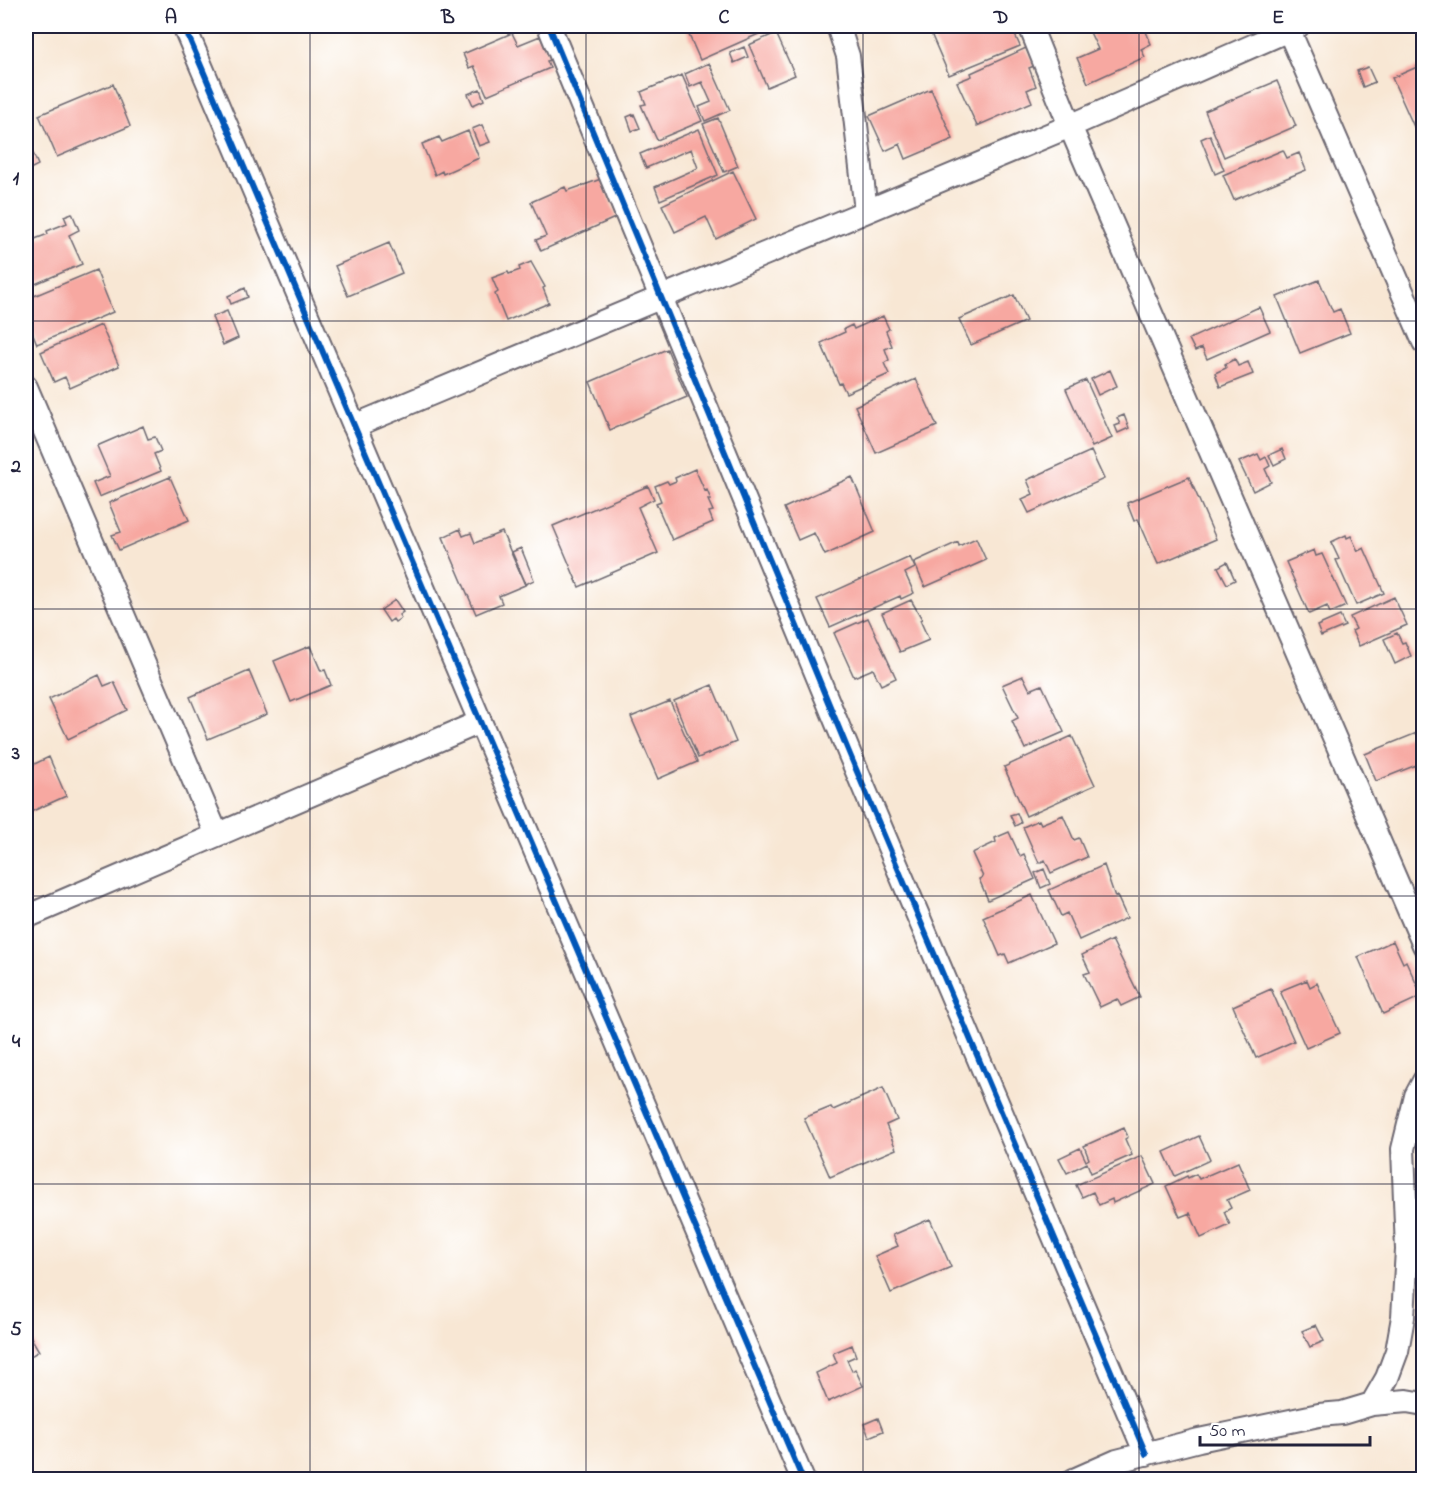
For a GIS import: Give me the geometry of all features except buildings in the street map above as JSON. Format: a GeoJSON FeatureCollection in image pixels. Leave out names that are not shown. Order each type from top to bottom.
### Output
{"type":"FeatureCollection","features":[{"type":"Feature","properties":{"kind":"street"},"geometry":{"type":"LineString","coordinates":[[184,26],[803,1479]]}},
{"type":"Feature","properties":{"kind":"street"},"geometry":{"type":"LineString","coordinates":[[549,26],[860,777],[1146,1454]]}},
{"type":"Feature","properties":{"kind":"street"},"geometry":{"type":"LineString","coordinates":[[838,26],[848,56],[866,211]]}},
{"type":"Feature","properties":{"kind":"street"},"geometry":{"type":"LineString","coordinates":[[1030,26],[1070,126],[1424,945]]}},
{"type":"Feature","properties":{"kind":"street"},"geometry":{"type":"LineString","coordinates":[[354,426],[1070,126],[1291,27],[1424,342]]}},
{"type":"Feature","properties":{"kind":"street"},"geometry":{"type":"LineString","coordinates":[[26,387],[217,835]]}},
{"type":"Feature","properties":{"kind":"street"},"geometry":{"type":"LineString","coordinates":[[26,917],[480,722]]}},
{"type":"Feature","properties":{"kind":"street"},"geometry":{"type":"LineString","coordinates":[[1372,1404],[1387,1378],[1396,1351],[1403,1317],[1407,1250],[1402,1149],[1416,1096],[1424,1080]]}},
{"type":"Feature","properties":{"kind":"street"},"geometry":{"type":"LineString","coordinates":[[1074,1479],[1117,1461],[1199,1440],[1319,1415],[1342,1413],[1372,1404],[1407,1401],[1424,1404]]}},
{"type":"Feature","properties":{"kind":"cycle path"},"geometry":{"type":"LineString","coordinates":[[184,26],[803,1480]]}},
{"type":"Feature","properties":{"kind":"cycle path"},"geometry":{"type":"LineString","coordinates":[[549,26],[850,755],[1146,1454]]}}]}
